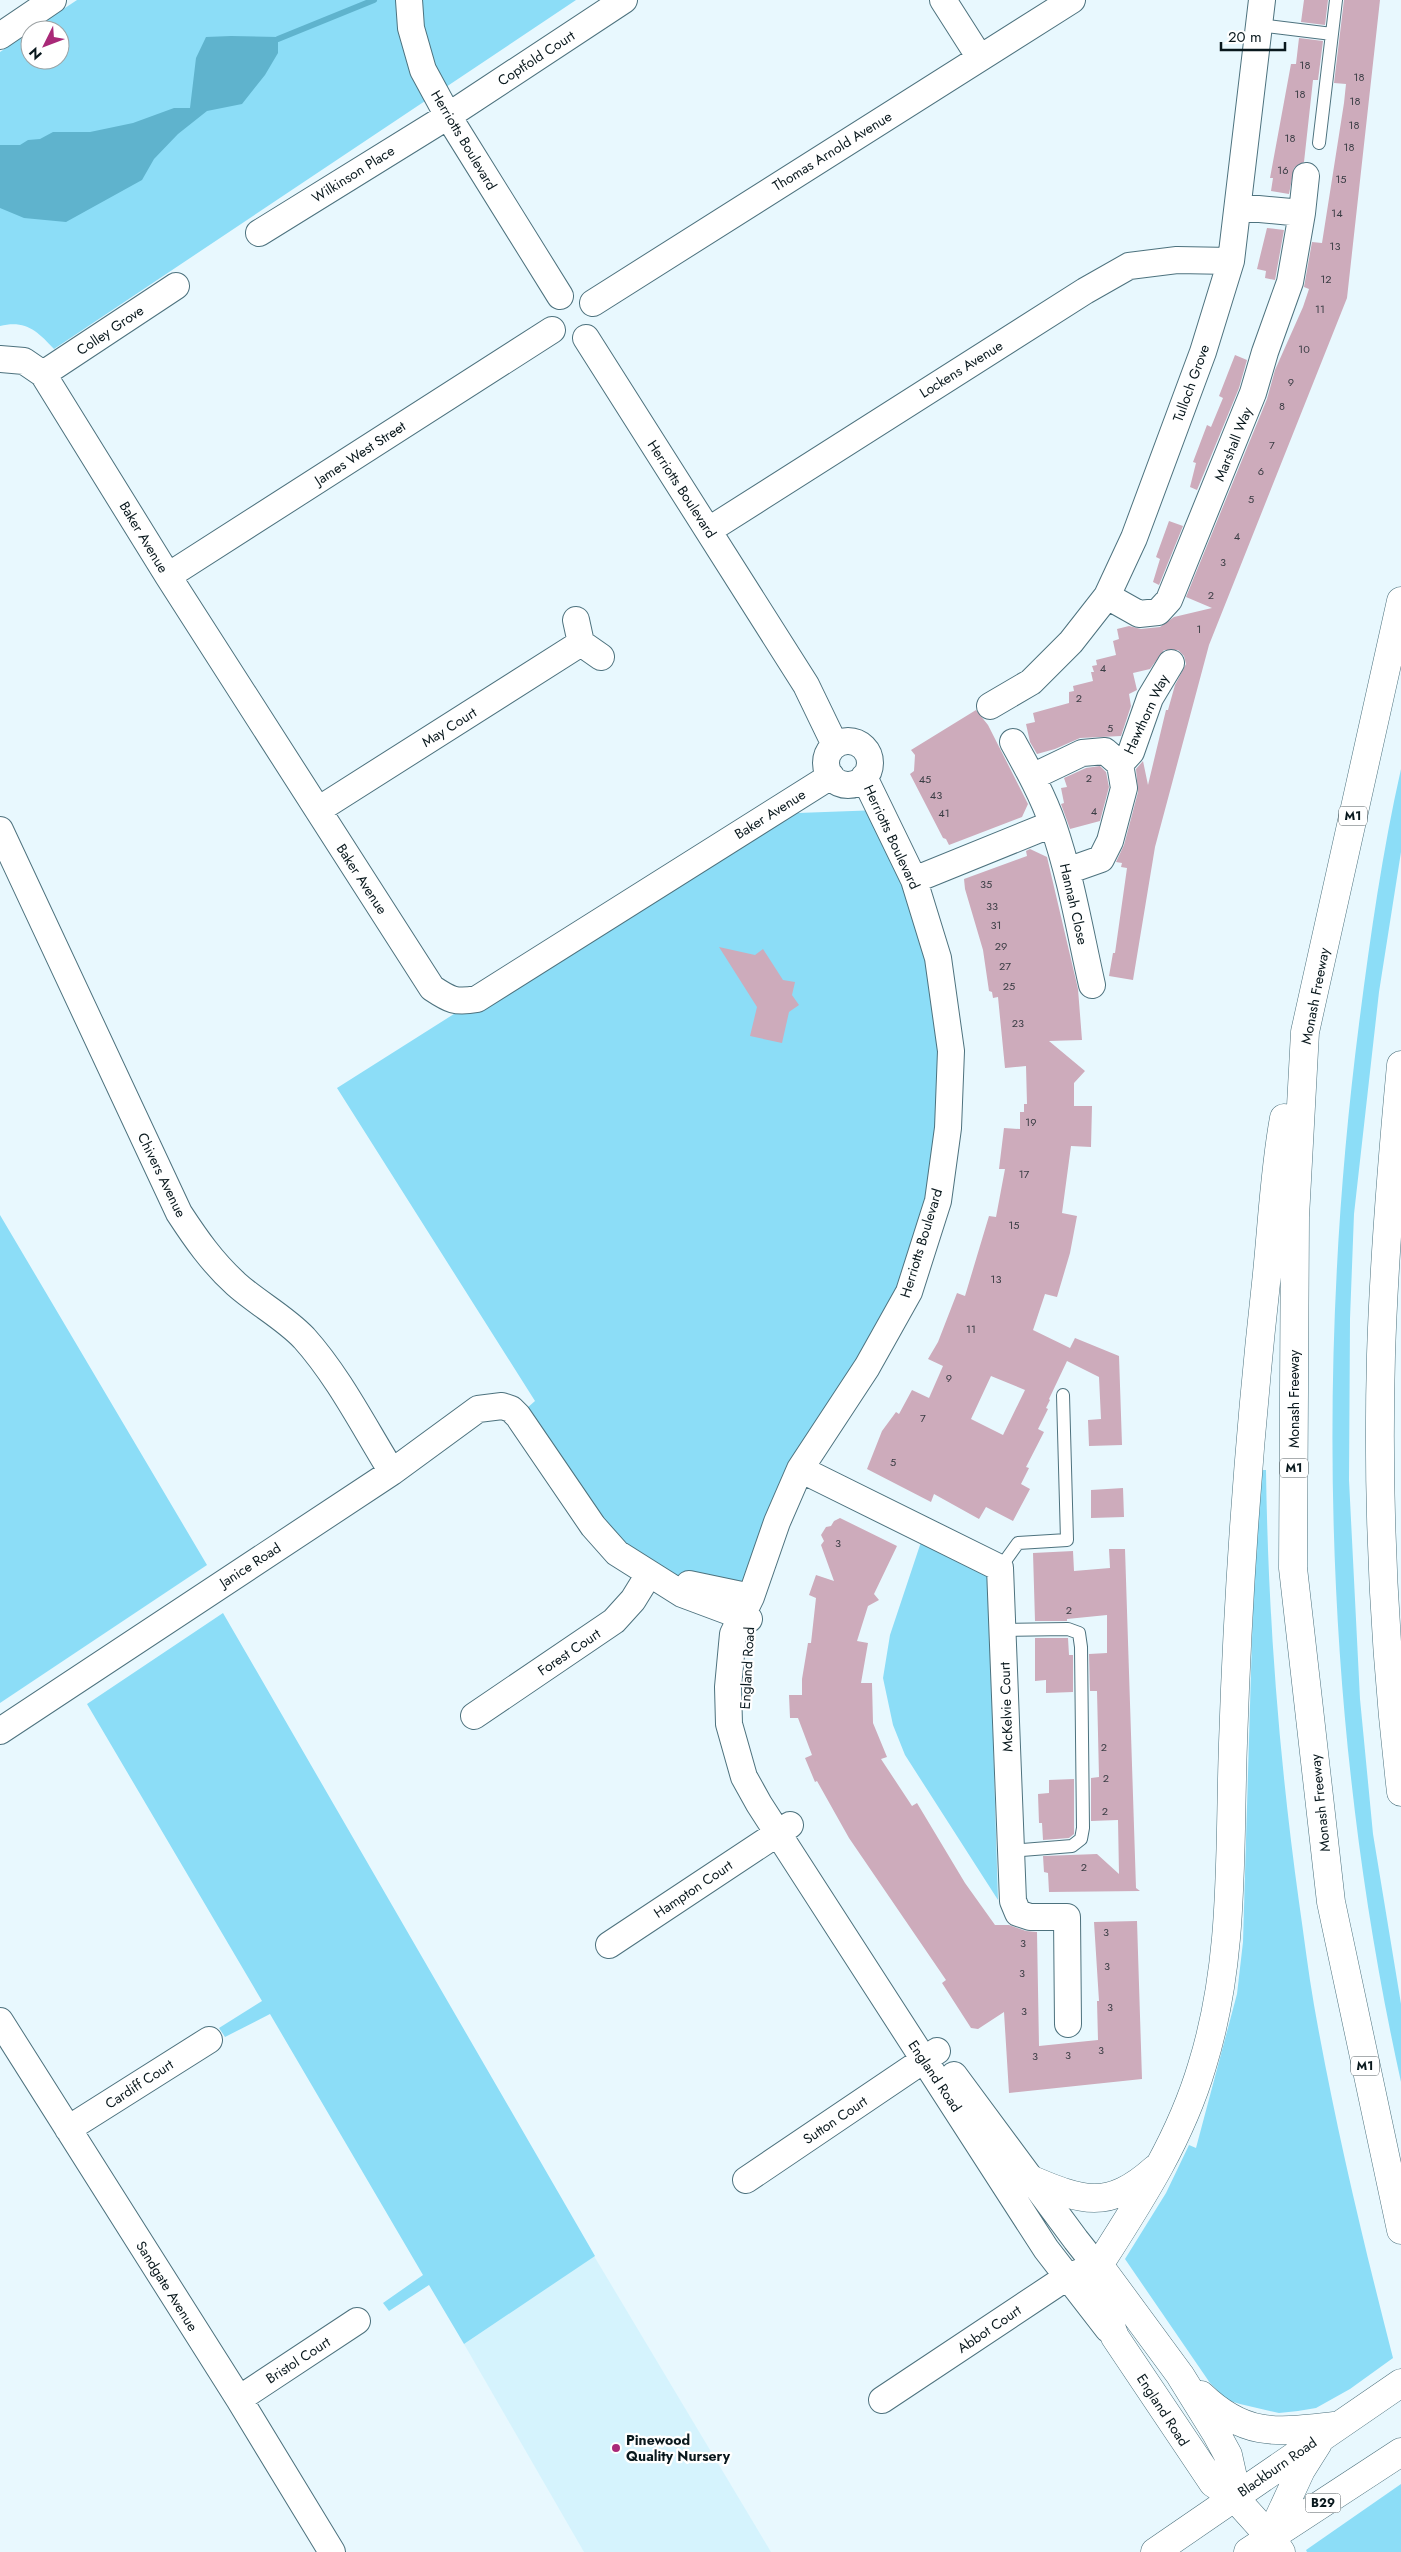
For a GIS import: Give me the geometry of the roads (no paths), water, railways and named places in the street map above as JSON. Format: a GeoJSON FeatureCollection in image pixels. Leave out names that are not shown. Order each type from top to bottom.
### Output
{"type":"FeatureCollection","features":[{"type":"Feature","properties":{"kind":"main road","name":"Monash Freeway"},"geometry":{"type":"LineString","coordinates":[[1401,601],[1305,1032],[1295,1217],[1293,1568],[1331,1902],[1401,2230]]}},
{"type":"Feature","properties":{"kind":"main road"},"geometry":{"type":"LineString","coordinates":[[1115,2337],[1098,2293],[1099,2265],[1163,2162],[1180,2128],[1203,2065],[1226,1959],[1233,1825],[1233,1744],[1250,1427],[1283,1120],[1305,1032]]}},
{"type":"Feature","properties":{"kind":"main road"},"geometry":{"type":"LineString","coordinates":[[1401,1065],[1385,1266],[1380,1449],[1388,1648],[1401,1792]]}},
{"type":"Feature","properties":{"kind":"main road"},"geometry":{"type":"LineString","coordinates":[[1020,2185],[1075,2196],[1102,2198],[1134,2186],[1163,2162]]}},
{"type":"Feature","properties":{"kind":"main road","name":"England Road"},"geometry":{"type":"LineString","coordinates":[[1099,2265],[1180,2375],[1228,2455],[1234,2482],[1234,2497]]}},
{"type":"Feature","properties":{"kind":"main road","name":"England Road"},"geometry":{"type":"LineString","coordinates":[[1115,2337],[1205,2473],[1221,2490],[1234,2497],[1266,2547]]}},
{"type":"Feature","properties":{"kind":"main road"},"geometry":{"type":"LineString","coordinates":[[1180,2375],[1216,2409],[1235,2422],[1250,2428],[1281,2431],[1339,2424]]}},
{"type":"Feature","properties":{"kind":"main road","name":"Blackburn Road"},"geometry":{"type":"LineString","coordinates":[[1155,2552],[1401,2383]]}},
{"type":"Feature","properties":{"kind":"main road"},"geometry":{"type":"LineString","coordinates":[[1266,2547],[1301,2470],[1339,2424]]}},
{"type":"Feature","properties":{"kind":"main road","name":"B29"},"geometry":{"type":"LineString","coordinates":[[1266,2547],[1401,2452]]}},
{"type":"Feature","properties":{"kind":"street"},"geometry":{"type":"LineString","coordinates":[[0,36],[54,0]]}},
{"type":"Feature","properties":{"kind":"street","name":"Herriotts Boulevard"},"geometry":{"type":"LineString","coordinates":[[409,0],[411,28],[423,70],[448,116],[560,296]]}},
{"type":"Feature","properties":{"kind":"street","name":"Coptfold Court"},"geometry":{"type":"LineString","coordinates":[[448,116],[624,0]]}},
{"type":"Feature","properties":{"kind":"street"},"geometry":{"type":"LineString","coordinates":[[943,0],[980,58]]}},
{"type":"Feature","properties":{"kind":"street","name":"Thomas Arnold Avenue"},"geometry":{"type":"LineString","coordinates":[[594,303],[1072,0]]}},
{"type":"Feature","properties":{"kind":"street","name":"Tulloch Grove"},"geometry":{"type":"LineString","coordinates":[[990,706],[1031,682],[1071,642],[1106,596],[1134,538],[1203,352],[1231,261],[1262,0]]}},
{"type":"Feature","properties":{"kind":"street","name":"Wilkinson Place"},"geometry":{"type":"LineString","coordinates":[[260,233],[448,116]]}},
{"type":"Feature","properties":{"kind":"street","name":"Marshall Way"},"geometry":{"type":"LineString","coordinates":[[1106,596],[1139,614],[1158,612],[1169,600],[1253,393],[1265,352],[1290,282],[1302,213],[1306,176]]}},
{"type":"Feature","properties":{"kind":"street"},"geometry":{"type":"LineString","coordinates":[[1238,207],[1302,213]]}},
{"type":"Feature","properties":{"kind":"street","name":"Lockens Avenue"},"geometry":{"type":"LineString","coordinates":[[709,530],[1068,302],[1129,266],[1177,260],[1231,261]]}},
{"type":"Feature","properties":{"kind":"street","name":"Colley Grove"},"geometry":{"type":"LineString","coordinates":[[43,374],[176,286]]}},
{"type":"Feature","properties":{"kind":"street"},"geometry":{"type":"LineString","coordinates":[[578,293],[594,303],[597,310],[597,326],[586,338],[568,341],[552,330],[549,321],[549,311],[553,302],[560,296],[578,293]]}},
{"type":"Feature","properties":{"kind":"street","name":"James West Street"},"geometry":{"type":"LineString","coordinates":[[168,576],[552,330]]}},
{"type":"Feature","properties":{"kind":"street","name":"Herriotts Boulevard"},"geometry":{"type":"LineString","coordinates":[[586,338],[806,685],[835,745]]}},
{"type":"Feature","properties":{"kind":"street"},"geometry":{"type":"LineString","coordinates":[[0,359],[24,361],[43,374]]}},
{"type":"Feature","properties":{"kind":"street","name":"Baker Avenue"},"geometry":{"type":"LineString","coordinates":[[43,374],[168,576],[432,988],[452,1000],[461,1002],[477,999],[831,776]]}},
{"type":"Feature","properties":{"kind":"street","name":"May Court"},"geometry":{"type":"LineString","coordinates":[[318,810],[586,640]]}},
{"type":"Feature","properties":{"kind":"street","name":"Hawthorn Way"},"geometry":{"type":"LineString","coordinates":[[1120,764],[1131,752],[1150,698],[1171,663]]}},
{"type":"Feature","properties":{"kind":"street"},"geometry":{"type":"LineString","coordinates":[[848,741],[862,746],[869,757],[868,772],[864,777],[854,784],[847,784],[841,783],[831,776],[826,763],[830,750],[835,745],[848,741]]}},
{"type":"Feature","properties":{"kind":"street","name":"Hannah Close"},"geometry":{"type":"LineString","coordinates":[[1013,742],[1032,777],[1052,824],[1067,871],[1092,985]]}},
{"type":"Feature","properties":{"kind":"street","name":"Hawthorn Way"},"geometry":{"type":"LineString","coordinates":[[1032,777],[1082,753],[1105,750],[1120,764],[1124,788],[1110,842],[1101,859],[1067,871]]}},
{"type":"Feature","properties":{"kind":"street","name":"Herriotts Boulevard"},"geometry":{"type":"LineString","coordinates":[[747,1611],[777,1522],[800,1469],[867,1367],[909,1292],[938,1201],[948,1128],[951,1052],[938,958],[914,880],[864,777]]}},
{"type":"Feature","properties":{"kind":"street"},"geometry":{"type":"LineString","coordinates":[[914,880],[1052,824]]}},
{"type":"Feature","properties":{"kind":"street","name":"Chivers Avenue"},"geometry":{"type":"LineString","coordinates":[[0,830],[178,1213],[204,1253],[237,1284],[304,1338],[329,1372],[392,1472]]}},
{"type":"Feature","properties":{"kind":"street","name":"Janice Road"},"geometry":{"type":"LineString","coordinates":[[0,1731],[392,1472],[478,1409],[502,1406],[511,1409],[518,1416],[601,1537],[625,1559],[649,1574]]}},
{"type":"Feature","properties":{"kind":"street"},"geometry":{"type":"LineString","coordinates":[[800,1469],[1000,1568]]}},
{"type":"Feature","properties":{"kind":"street","name":"McKelvie Court"},"geometry":{"type":"LineString","coordinates":[[1000,1568],[1013,1901],[1018,1913],[1030,1917],[1067,1917],[1068,2024]]}},
{"type":"Feature","properties":{"kind":"street"},"geometry":{"type":"LineString","coordinates":[[649,1574],[747,1611]]}},
{"type":"Feature","properties":{"kind":"street","name":"Forest Court"},"geometry":{"type":"LineString","coordinates":[[474,1716],[614,1621],[634,1600],[649,1574]]}},
{"type":"Feature","properties":{"kind":"street","name":"England Road"},"geometry":{"type":"LineString","coordinates":[[747,1611],[735,1704],[748,1785],[784,1829],[930,2055],[1020,2185],[1091,2260],[1099,2265]]}},
{"type":"Feature","properties":{"kind":"street","name":"Hampton Court"},"geometry":{"type":"LineString","coordinates":[[609,1945],[784,1829]]}},
{"type":"Feature","properties":{"kind":"street","name":"Sandgate Avenue"},"geometry":{"type":"LineString","coordinates":[[0,2021],[239,2399],[332,2552]]}},
{"type":"Feature","properties":{"kind":"street","name":"Cardiff Court"},"geometry":{"type":"LineString","coordinates":[[68,2130],[209,2040]]}},
{"type":"Feature","properties":{"kind":"street","name":"Sutton Court"},"geometry":{"type":"LineString","coordinates":[[746,2180],[930,2055]]}},
{"type":"Feature","properties":{"kind":"street","name":"England Road"},"geometry":{"type":"LineString","coordinates":[[1020,2185],[1046,2249],[1115,2337]]}},
{"type":"Feature","properties":{"kind":"street","name":"Abbot Court"},"geometry":{"type":"LineString","coordinates":[[882,2400],[1067,2277],[1099,2265]]}},
{"type":"Feature","properties":{"kind":"street","name":"Bristol Court"},"geometry":{"type":"LineString","coordinates":[[239,2399],[358,2321]]}},
{"type":"Feature","properties":{"kind":"lane"},"geometry":{"type":"LineString","coordinates":[[1319,143],[1336,0]]}},
{"type":"Feature","properties":{"kind":"lane"},"geometry":{"type":"LineString","coordinates":[[1259,25],[1332,34]]}},
{"type":"Feature","properties":{"kind":"lane"},"geometry":{"type":"LineString","coordinates":[[1000,1568],[1018,1544],[1067,1540],[1063,1396]]}},
{"type":"Feature","properties":{"kind":"lane"},"geometry":{"type":"LineString","coordinates":[[1003,1630],[1068,1629],[1079,1633],[1081,1646],[1083,1828],[1081,1839],[1072,1846],[1010,1851]]}},
{"type":"Feature","properties":{"kind":"waterway"},"geometry":{"type":"LineString","coordinates":[[278,39],[374,0]]}},
{"type":"Feature","properties":{"kind":"place","name":"Pinewood Quality Nursery"},"geometry":{"type":"Point","coordinates":[616,2448]}}]}
